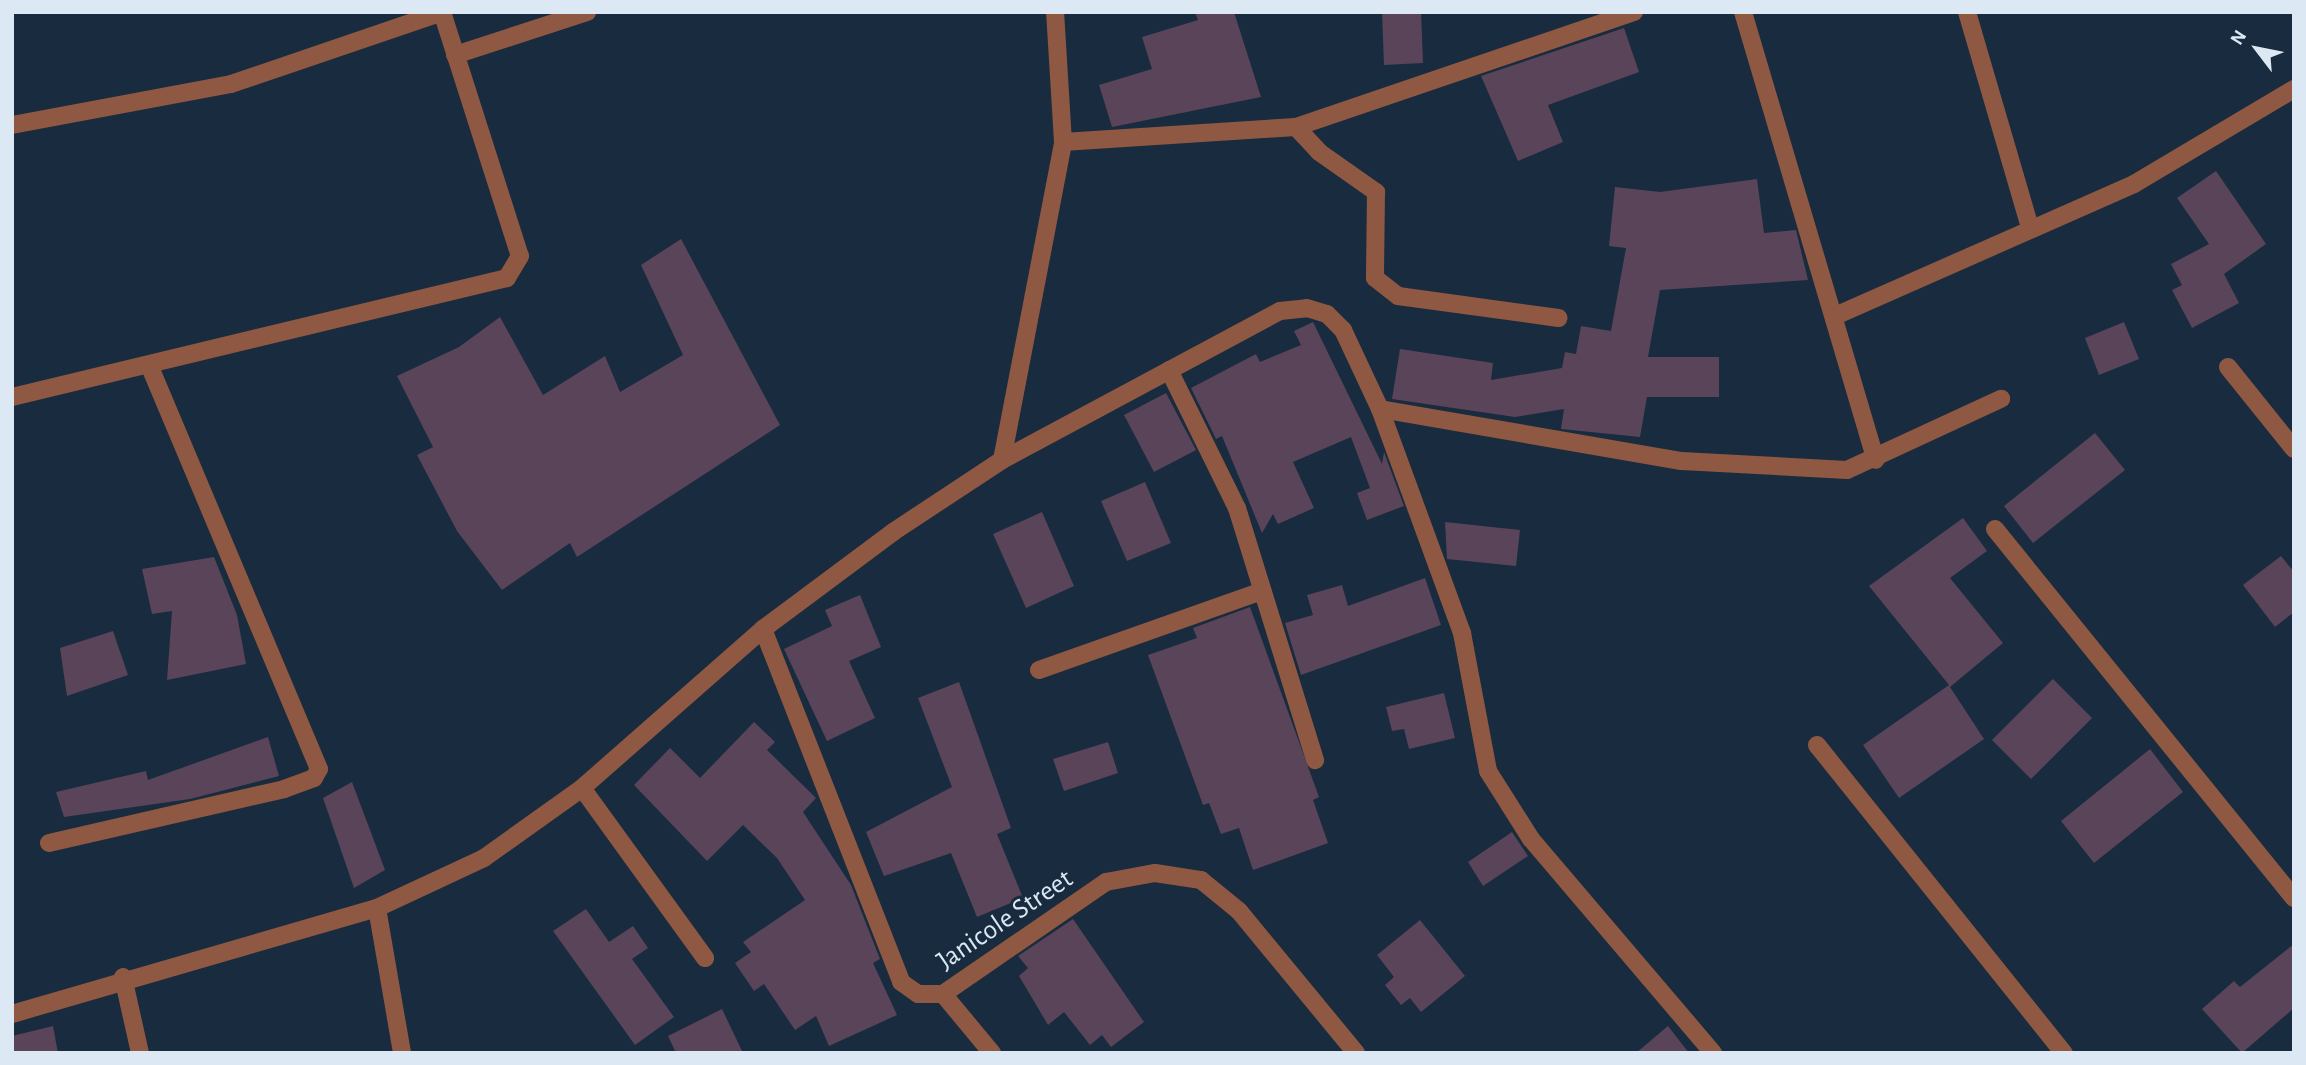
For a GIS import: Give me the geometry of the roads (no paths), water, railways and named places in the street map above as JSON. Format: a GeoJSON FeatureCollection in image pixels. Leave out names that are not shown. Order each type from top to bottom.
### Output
{"type":"FeatureCollection","features":[{"type":"Feature","properties":{"kind":"street"},"geometry":{"type":"LineString","coordinates":[[12,125],[231,84],[442,12],[520,256],[517,268],[507,278],[150,366],[12,397]]}},
{"type":"Feature","properties":{"kind":"street"},"geometry":{"type":"LineString","coordinates":[[455,55],[587,12]]}},
{"type":"Feature","properties":{"kind":"street"},"geometry":{"type":"LineString","coordinates":[[1002,460],[1063,142],[1055,12]]}},
{"type":"Feature","properties":{"kind":"street"},"geometry":{"type":"LineString","coordinates":[[1063,142],[1296,127],[1634,12]]}},
{"type":"Feature","properties":{"kind":"street"},"geometry":{"type":"LineString","coordinates":[[1742,12],[1876,460]]}},
{"type":"Feature","properties":{"kind":"street"},"geometry":{"type":"LineString","coordinates":[[1967,12],[2030,228]]}},
{"type":"Feature","properties":{"kind":"street"},"geometry":{"type":"LineString","coordinates":[[1835,316],[2134,184],[2294,89]]}},
{"type":"Feature","properties":{"kind":"street"},"geometry":{"type":"LineString","coordinates":[[1296,127],[1319,152],[1376,192],[1375,278],[1398,296],[1559,318]]}},
{"type":"Feature","properties":{"kind":"street"},"geometry":{"type":"LineString","coordinates":[[12,1014],[122,977],[377,908],[485,858],[582,788],[763,629],[1002,460],[1280,311],[1307,308],[1327,314],[1343,330],[1380,410],[1462,633],[1488,771],[1531,839],[1713,1053]]}},
{"type":"Feature","properties":{"kind":"street"},"geometry":{"type":"LineString","coordinates":[[49,843],[284,789],[314,778],[319,769],[150,366]]}},
{"type":"Feature","properties":{"kind":"street"},"geometry":{"type":"LineString","coordinates":[[2228,367],[2294,449]]}},
{"type":"Feature","properties":{"kind":"street"},"geometry":{"type":"LineString","coordinates":[[1169,370],[1237,508],[1315,760]]}},
{"type":"Feature","properties":{"kind":"street"},"geometry":{"type":"LineString","coordinates":[[1380,410],[1682,461],[1847,470],[1876,460],[2001,399]]}},
{"type":"Feature","properties":{"kind":"street"},"geometry":{"type":"LineString","coordinates":[[1995,529],[2294,898]]}},
{"type":"Feature","properties":{"kind":"street"},"geometry":{"type":"LineString","coordinates":[[1039,670],[1262,591]]}},
{"type":"Feature","properties":{"kind":"street","name":"Janicole Street"},"geometry":{"type":"LineString","coordinates":[[763,629],[901,982],[918,994],[943,994],[1107,882],[1155,873],[1201,880],[1239,911],[1356,1053]]}},
{"type":"Feature","properties":{"kind":"street"},"geometry":{"type":"LineString","coordinates":[[1817,745],[2064,1053]]}},
{"type":"Feature","properties":{"kind":"street"},"geometry":{"type":"LineString","coordinates":[[582,788],[705,958]]}},
{"type":"Feature","properties":{"kind":"street"},"geometry":{"type":"LineString","coordinates":[[377,908],[402,1053]]}},
{"type":"Feature","properties":{"kind":"street"},"geometry":{"type":"LineString","coordinates":[[122,977],[140,1053]]}},
{"type":"Feature","properties":{"kind":"street"},"geometry":{"type":"LineString","coordinates":[[943,994],[992,1053]]}}]}
